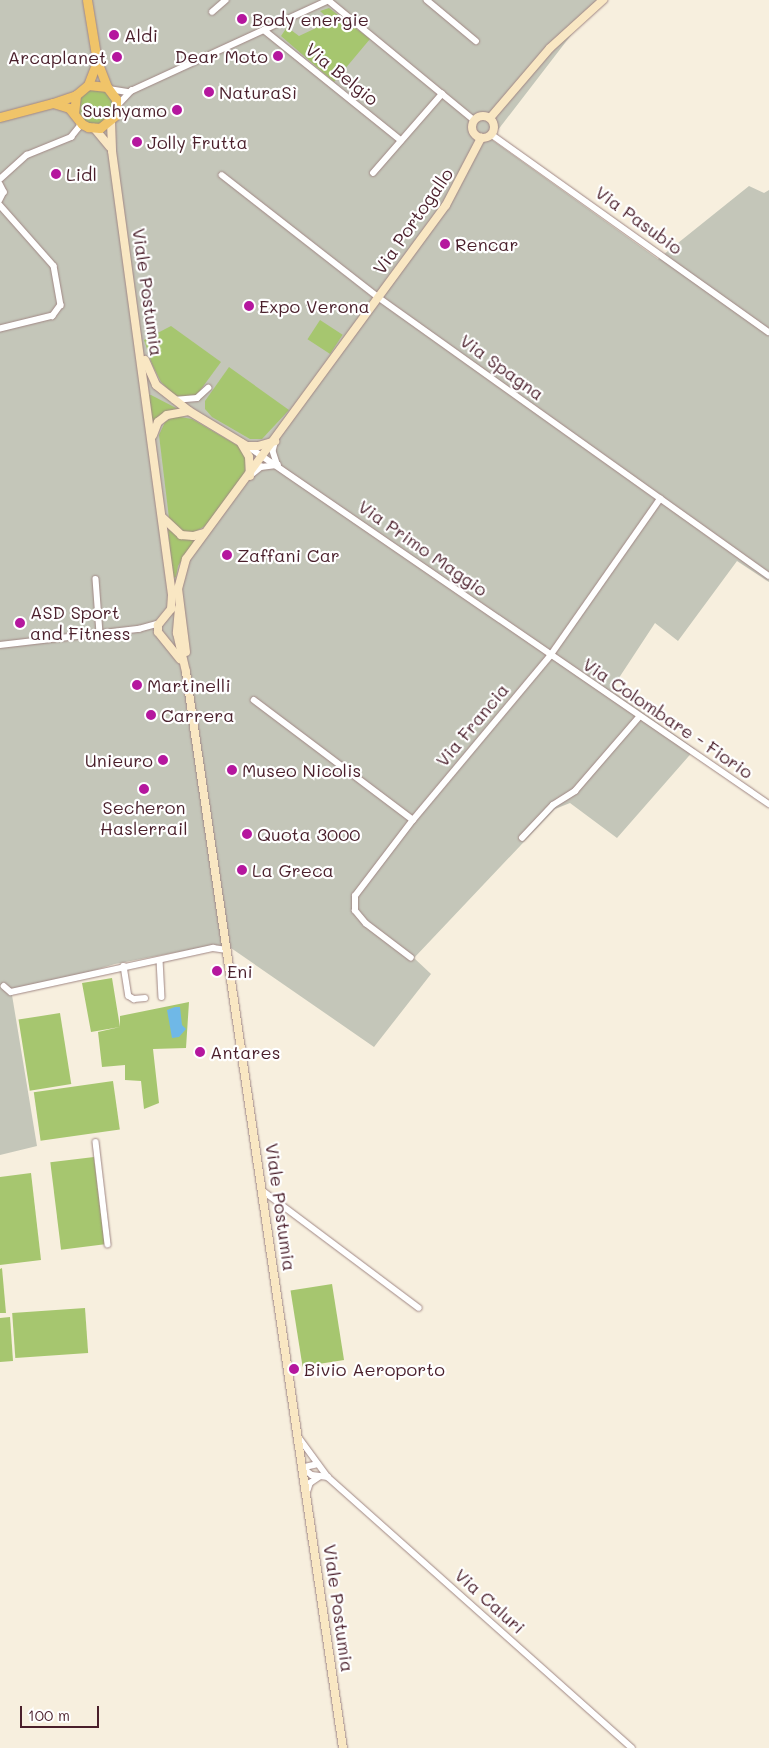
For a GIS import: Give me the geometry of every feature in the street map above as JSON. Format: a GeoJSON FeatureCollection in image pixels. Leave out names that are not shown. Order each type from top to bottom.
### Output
{"type":"FeatureCollection","features":[{"type":"Feature","properties":{"kind":"main road"},"geometry":{"type":"LineString","coordinates":[[88,0],[97,61],[107,88],[117,106],[111,122],[94,128]]}},
{"type":"Feature","properties":{"kind":"main road"},"geometry":{"type":"LineString","coordinates":[[490,118],[550,48],[603,0]]}},
{"type":"Feature","properties":{"kind":"main road"},"geometry":{"type":"LineString","coordinates":[[0,118],[76,95],[88,85],[97,61]]}},
{"type":"Feature","properties":{"kind":"main road"},"geometry":{"type":"LineString","coordinates":[[88,85],[107,88]]}},
{"type":"Feature","properties":{"kind":"main road"},"geometry":{"type":"LineString","coordinates":[[74,113],[76,95]]}},
{"type":"Feature","properties":{"kind":"main road"},"geometry":{"type":"LineString","coordinates":[[53,103],[64,105],[80,121],[94,128],[112,151]]}},
{"type":"Feature","properties":{"kind":"main road"},"geometry":{"type":"LineString","coordinates":[[484,116],[490,118],[494,128],[491,134],[482,138],[472,129],[474,120],[484,116]]}},
{"type":"Feature","properties":{"kind":"main road","name":"Viale Postumia"},"geometry":{"type":"LineString","coordinates":[[111,122],[112,151],[172,595],[170,608],[162,621],[162,637],[177,651],[186,672]]}},
{"type":"Feature","properties":{"kind":"main road","name":"Via Portogallo"},"geometry":{"type":"LineString","coordinates":[[250,476],[446,205],[482,138]]}},
{"type":"Feature","properties":{"kind":"main road"},"geometry":{"type":"LineString","coordinates":[[138,338],[151,376],[172,399],[189,412]]}},
{"type":"Feature","properties":{"kind":"main road"},"geometry":{"type":"LineString","coordinates":[[152,438],[158,422],[166,415],[189,412]]}},
{"type":"Feature","properties":{"kind":"main road","name":"Via Primo Maggio"},"geometry":{"type":"LineString","coordinates":[[189,412],[244,444]]}},
{"type":"Feature","properties":{"kind":"main road"},"geometry":{"type":"LineString","coordinates":[[179,608],[180,571],[206,531],[250,476],[249,457],[244,444],[258,446],[276,440]]}},
{"type":"Feature","properties":{"kind":"main road"},"geometry":{"type":"LineString","coordinates":[[162,516],[171,529],[181,534],[197,536],[206,531]]}},
{"type":"Feature","properties":{"kind":"main road","name":"Viale Postumia"},"geometry":{"type":"LineString","coordinates":[[179,608],[176,624],[186,672]]}},
{"type":"Feature","properties":{"kind":"main road","name":"Viale Postumia"},"geometry":{"type":"LineString","coordinates":[[179,608],[186,672],[343,1748]]}},
{"type":"Feature","properties":{"kind":"main road"},"geometry":{"type":"LineString","coordinates":[[162,621],[176,624]]}},
{"type":"Feature","properties":{"kind":"main road"},"geometry":{"type":"LineString","coordinates":[[162,637],[170,639],[177,633]]}},
{"type":"Feature","properties":{"kind":"street"},"geometry":{"type":"LineString","coordinates":[[212,12],[226,0]]}},
{"type":"Feature","properties":{"kind":"street"},"geometry":{"type":"LineString","coordinates":[[107,88],[118,92],[131,91],[328,0],[474,120]]}},
{"type":"Feature","properties":{"kind":"street"},"geometry":{"type":"LineString","coordinates":[[427,0],[476,41]]}},
{"type":"Feature","properties":{"kind":"street","name":"Via Belgio"},"geometry":{"type":"LineString","coordinates":[[264,30],[401,140]]}},
{"type":"Feature","properties":{"kind":"street"},"geometry":{"type":"LineString","coordinates":[[117,106],[131,91]]}},
{"type":"Feature","properties":{"kind":"street"},"geometry":{"type":"LineString","coordinates":[[373,173],[442,94]]}},
{"type":"Feature","properties":{"kind":"street"},"geometry":{"type":"LineString","coordinates":[[6,210],[1,198],[1,183],[8,173],[27,155],[70,138],[80,126],[80,121]]}},
{"type":"Feature","properties":{"kind":"street","name":"Via Pasubio"},"geometry":{"type":"LineString","coordinates":[[491,134],[769,332]]}},
{"type":"Feature","properties":{"kind":"street","name":"Via Spagna"},"geometry":{"type":"LineString","coordinates":[[222,175],[378,297],[769,576]]}},
{"type":"Feature","properties":{"kind":"street"},"geometry":{"type":"LineString","coordinates":[[0,205],[56,271],[61,305],[53,316],[0,329]]}},
{"type":"Feature","properties":{"kind":"street"},"geometry":{"type":"LineString","coordinates":[[172,399],[189,400],[208,388]]}},
{"type":"Feature","properties":{"kind":"street"},"geometry":{"type":"LineString","coordinates":[[250,476],[261,467],[278,465],[273,451],[276,440]]}},
{"type":"Feature","properties":{"kind":"street","name":"Via Primo Maggio"},"geometry":{"type":"LineString","coordinates":[[244,444],[278,465],[550,656]]}},
{"type":"Feature","properties":{"kind":"street","name":"Via Francia"},"geometry":{"type":"LineString","coordinates":[[411,958],[366,924],[355,911],[355,896],[413,820],[550,656],[660,499]]}},
{"type":"Feature","properties":{"kind":"street"},"geometry":{"type":"LineString","coordinates":[[96,579],[100,633]]}},
{"type":"Feature","properties":{"kind":"street"},"geometry":{"type":"LineString","coordinates":[[0,645],[139,629],[162,621]]}},
{"type":"Feature","properties":{"kind":"street"},"geometry":{"type":"LineString","coordinates":[[139,629],[162,637]]}},
{"type":"Feature","properties":{"kind":"street","name":"Via Colombare - Fiorio"},"geometry":{"type":"LineString","coordinates":[[550,656],[769,804]]}},
{"type":"Feature","properties":{"kind":"street"},"geometry":{"type":"LineString","coordinates":[[254,700],[413,820]]}},
{"type":"Feature","properties":{"kind":"street"},"geometry":{"type":"LineString","coordinates":[[522,838],[553,805],[575,791],[639,717]]}},
{"type":"Feature","properties":{"kind":"street"},"geometry":{"type":"LineString","coordinates":[[4,986],[11,992],[213,948],[227,950]]}},
{"type":"Feature","properties":{"kind":"street"},"geometry":{"type":"LineString","coordinates":[[160,960],[162,997]]}},
{"type":"Feature","properties":{"kind":"street"},"geometry":{"type":"LineString","coordinates":[[124,966],[129,996],[134,999],[145,998]]}},
{"type":"Feature","properties":{"kind":"street"},"geometry":{"type":"LineString","coordinates":[[96,1142],[108,1244]]}},
{"type":"Feature","properties":{"kind":"street"},"geometry":{"type":"LineString","coordinates":[[262,1190],[419,1308]]}},
{"type":"Feature","properties":{"kind":"street","name":"Via Caluri"},"geometry":{"type":"LineString","coordinates":[[298,1436],[316,1465],[328,1477],[632,1748]]}},
{"type":"Feature","properties":{"kind":"street"},"geometry":{"type":"LineString","coordinates":[[303,1468],[316,1465]]}},
{"type":"Feature","properties":{"kind":"street"},"geometry":{"type":"LineString","coordinates":[[303,1468],[319,1477],[328,1477]]}},
{"type":"Feature","properties":{"kind":"street"},"geometry":{"type":"LineString","coordinates":[[307,1495],[310,1483],[319,1477]]}},
{"type":"Feature","properties":{"kind":"shaded area"},"geometry":{"type":"Polygon","coordinates":[[[0,0],[598,0],[491,139],[658,259],[749,186],[764,193],[769,190],[769,582],[737,561],[678,641],[655,623],[611,690],[695,749],[617,838],[570,803],[555,809],[414,958],[431,974],[374,1047],[231,948],[215,945],[115,964],[12,995],[37,1146],[0,1155],[0,0]]]}},
{"type":"Feature","properties":{"kind":"green space"},"geometry":{"type":"Polygon","coordinates":[[[329,8],[370,39],[334,82],[281,36],[287,27],[299,36],[331,21],[320,11],[329,8]]]}},
{"type":"Feature","properties":{"kind":"green space"},"geometry":{"type":"Polygon","coordinates":[[[95,88],[107,94],[113,106],[107,118],[95,124],[83,118],[77,106],[83,94],[95,88]]]}},
{"type":"Feature","properties":{"kind":"green space"},"geometry":{"type":"Polygon","coordinates":[[[320,320],[343,335],[330,354],[307,339],[320,320]]]}},
{"type":"Feature","properties":{"kind":"green space"},"geometry":{"type":"Polygon","coordinates":[[[171,326],[221,362],[196,396],[179,397],[172,393],[161,382],[152,364],[144,340],[171,326]]]}},
{"type":"Feature","properties":{"kind":"green space"},"geometry":{"type":"Polygon","coordinates":[[[229,367],[289,410],[262,439],[250,439],[212,417],[205,409],[205,401],[229,367]]]}},
{"type":"Feature","properties":{"kind":"green space"},"geometry":{"type":"Polygon","coordinates":[[[149,395],[151,395],[178,409],[153,425],[149,395]]]}},
{"type":"Feature","properties":{"kind":"green space"},"geometry":{"type":"Polygon","coordinates":[[[175,416],[192,419],[240,447],[247,458],[244,477],[205,526],[193,533],[181,532],[169,518],[159,435],[165,422],[175,416]]]}},
{"type":"Feature","properties":{"kind":"green space"},"geometry":{"type":"Polygon","coordinates":[[[168,529],[178,536],[196,538],[178,566],[176,577],[173,578],[168,529]]]}},
{"type":"Feature","properties":{"kind":"green space"},"geometry":{"type":"Polygon","coordinates":[[[112,978],[120,1027],[91,1032],[82,983],[112,978]]]}},
{"type":"Feature","properties":{"kind":"green space"},"geometry":{"type":"Polygon","coordinates":[[[189,1002],[186,1048],[153,1049],[159,1103],[144,1109],[141,1081],[125,1080],[125,1065],[102,1067],[98,1032],[120,1027],[120,1016],[189,1002]]]}},
{"type":"Feature","properties":{"kind":"green space"},"geometry":{"type":"Polygon","coordinates":[[[60,1013],[71,1084],[30,1091],[19,1020],[60,1013]]]}},
{"type":"Feature","properties":{"kind":"green space"},"geometry":{"type":"Polygon","coordinates":[[[113,1081],[120,1130],[41,1141],[34,1092],[113,1081]]]}},
{"type":"Feature","properties":{"kind":"green space"},"geometry":{"type":"Polygon","coordinates":[[[94,1157],[105,1244],[61,1250],[50,1162],[94,1157]]]}},
{"type":"Feature","properties":{"kind":"green space"},"geometry":{"type":"Polygon","coordinates":[[[31,1173],[41,1260],[0,1265],[0,1177],[31,1173]]]}},
{"type":"Feature","properties":{"kind":"green space"},"geometry":{"type":"Polygon","coordinates":[[[2,1268],[6,1313],[0,1313],[0,1269],[2,1268]]]}},
{"type":"Feature","properties":{"kind":"green space"},"geometry":{"type":"Polygon","coordinates":[[[332,1284],[344,1360],[303,1367],[291,1291],[332,1284]]]}},
{"type":"Feature","properties":{"kind":"green space"},"geometry":{"type":"Polygon","coordinates":[[[85,1308],[88,1353],[15,1358],[12,1313],[85,1308]]]}},
{"type":"Feature","properties":{"kind":"green space"},"geometry":{"type":"Polygon","coordinates":[[[10,1317],[13,1361],[0,1362],[0,1318],[10,1317]]]}},
{"type":"Feature","properties":{"kind":"water"},"geometry":{"type":"Polygon","coordinates":[[[180,1007],[182,1025],[186,1029],[179,1037],[172,1038],[167,1010],[180,1007]]]}},
{"type":"Feature","properties":{"kind":"place","name":"Body energie"},"geometry":{"type":"Point","coordinates":[242,19]}},
{"type":"Feature","properties":{"kind":"place","name":"Aldi"},"geometry":{"type":"Point","coordinates":[114,35]}},
{"type":"Feature","properties":{"kind":"place","name":"Dear Moto"},"geometry":{"type":"Point","coordinates":[278,56]}},
{"type":"Feature","properties":{"kind":"place","name":"Arcaplanet"},"geometry":{"type":"Point","coordinates":[117,57]}},
{"type":"Feature","properties":{"kind":"place","name":"NaturaSì"},"geometry":{"type":"Point","coordinates":[209,92]}},
{"type":"Feature","properties":{"kind":"place","name":"Sushyamo"},"geometry":{"type":"Point","coordinates":[177,110]}},
{"type":"Feature","properties":{"kind":"place","name":"Jolly Frutta"},"geometry":{"type":"Point","coordinates":[137,142]}},
{"type":"Feature","properties":{"kind":"place","name":"Lidl"},"geometry":{"type":"Point","coordinates":[56,174]}},
{"type":"Feature","properties":{"kind":"place","name":"Rencar"},"geometry":{"type":"Point","coordinates":[445,244]}},
{"type":"Feature","properties":{"kind":"place","name":"Expo Verona"},"geometry":{"type":"Point","coordinates":[249,306]}},
{"type":"Feature","properties":{"kind":"place","name":"Zaffani Car"},"geometry":{"type":"Point","coordinates":[227,555]}},
{"type":"Feature","properties":{"kind":"place","name":"ASD Sport and Fitness"},"geometry":{"type":"Point","coordinates":[20,623]}},
{"type":"Feature","properties":{"kind":"place","name":"Martinelli"},"geometry":{"type":"Point","coordinates":[137,685]}},
{"type":"Feature","properties":{"kind":"place","name":"Carrera"},"geometry":{"type":"Point","coordinates":[151,715]}},
{"type":"Feature","properties":{"kind":"place","name":"Unieuro"},"geometry":{"type":"Point","coordinates":[163,760]}},
{"type":"Feature","properties":{"kind":"place","name":"Museo Nicolis"},"geometry":{"type":"Point","coordinates":[232,770]}},
{"type":"Feature","properties":{"kind":"place","name":"Secheron Haslerrail"},"geometry":{"type":"Point","coordinates":[144,789]}},
{"type":"Feature","properties":{"kind":"place","name":"Quota 3000"},"geometry":{"type":"Point","coordinates":[247,834]}},
{"type":"Feature","properties":{"kind":"place","name":"La Greca"},"geometry":{"type":"Point","coordinates":[242,870]}},
{"type":"Feature","properties":{"kind":"place","name":"Eni"},"geometry":{"type":"Point","coordinates":[217,971]}},
{"type":"Feature","properties":{"kind":"place","name":"Antares"},"geometry":{"type":"Point","coordinates":[200,1052]}},
{"type":"Feature","properties":{"kind":"place","name":"Bivio Aeroporto"},"geometry":{"type":"Point","coordinates":[294,1369]}}]}
